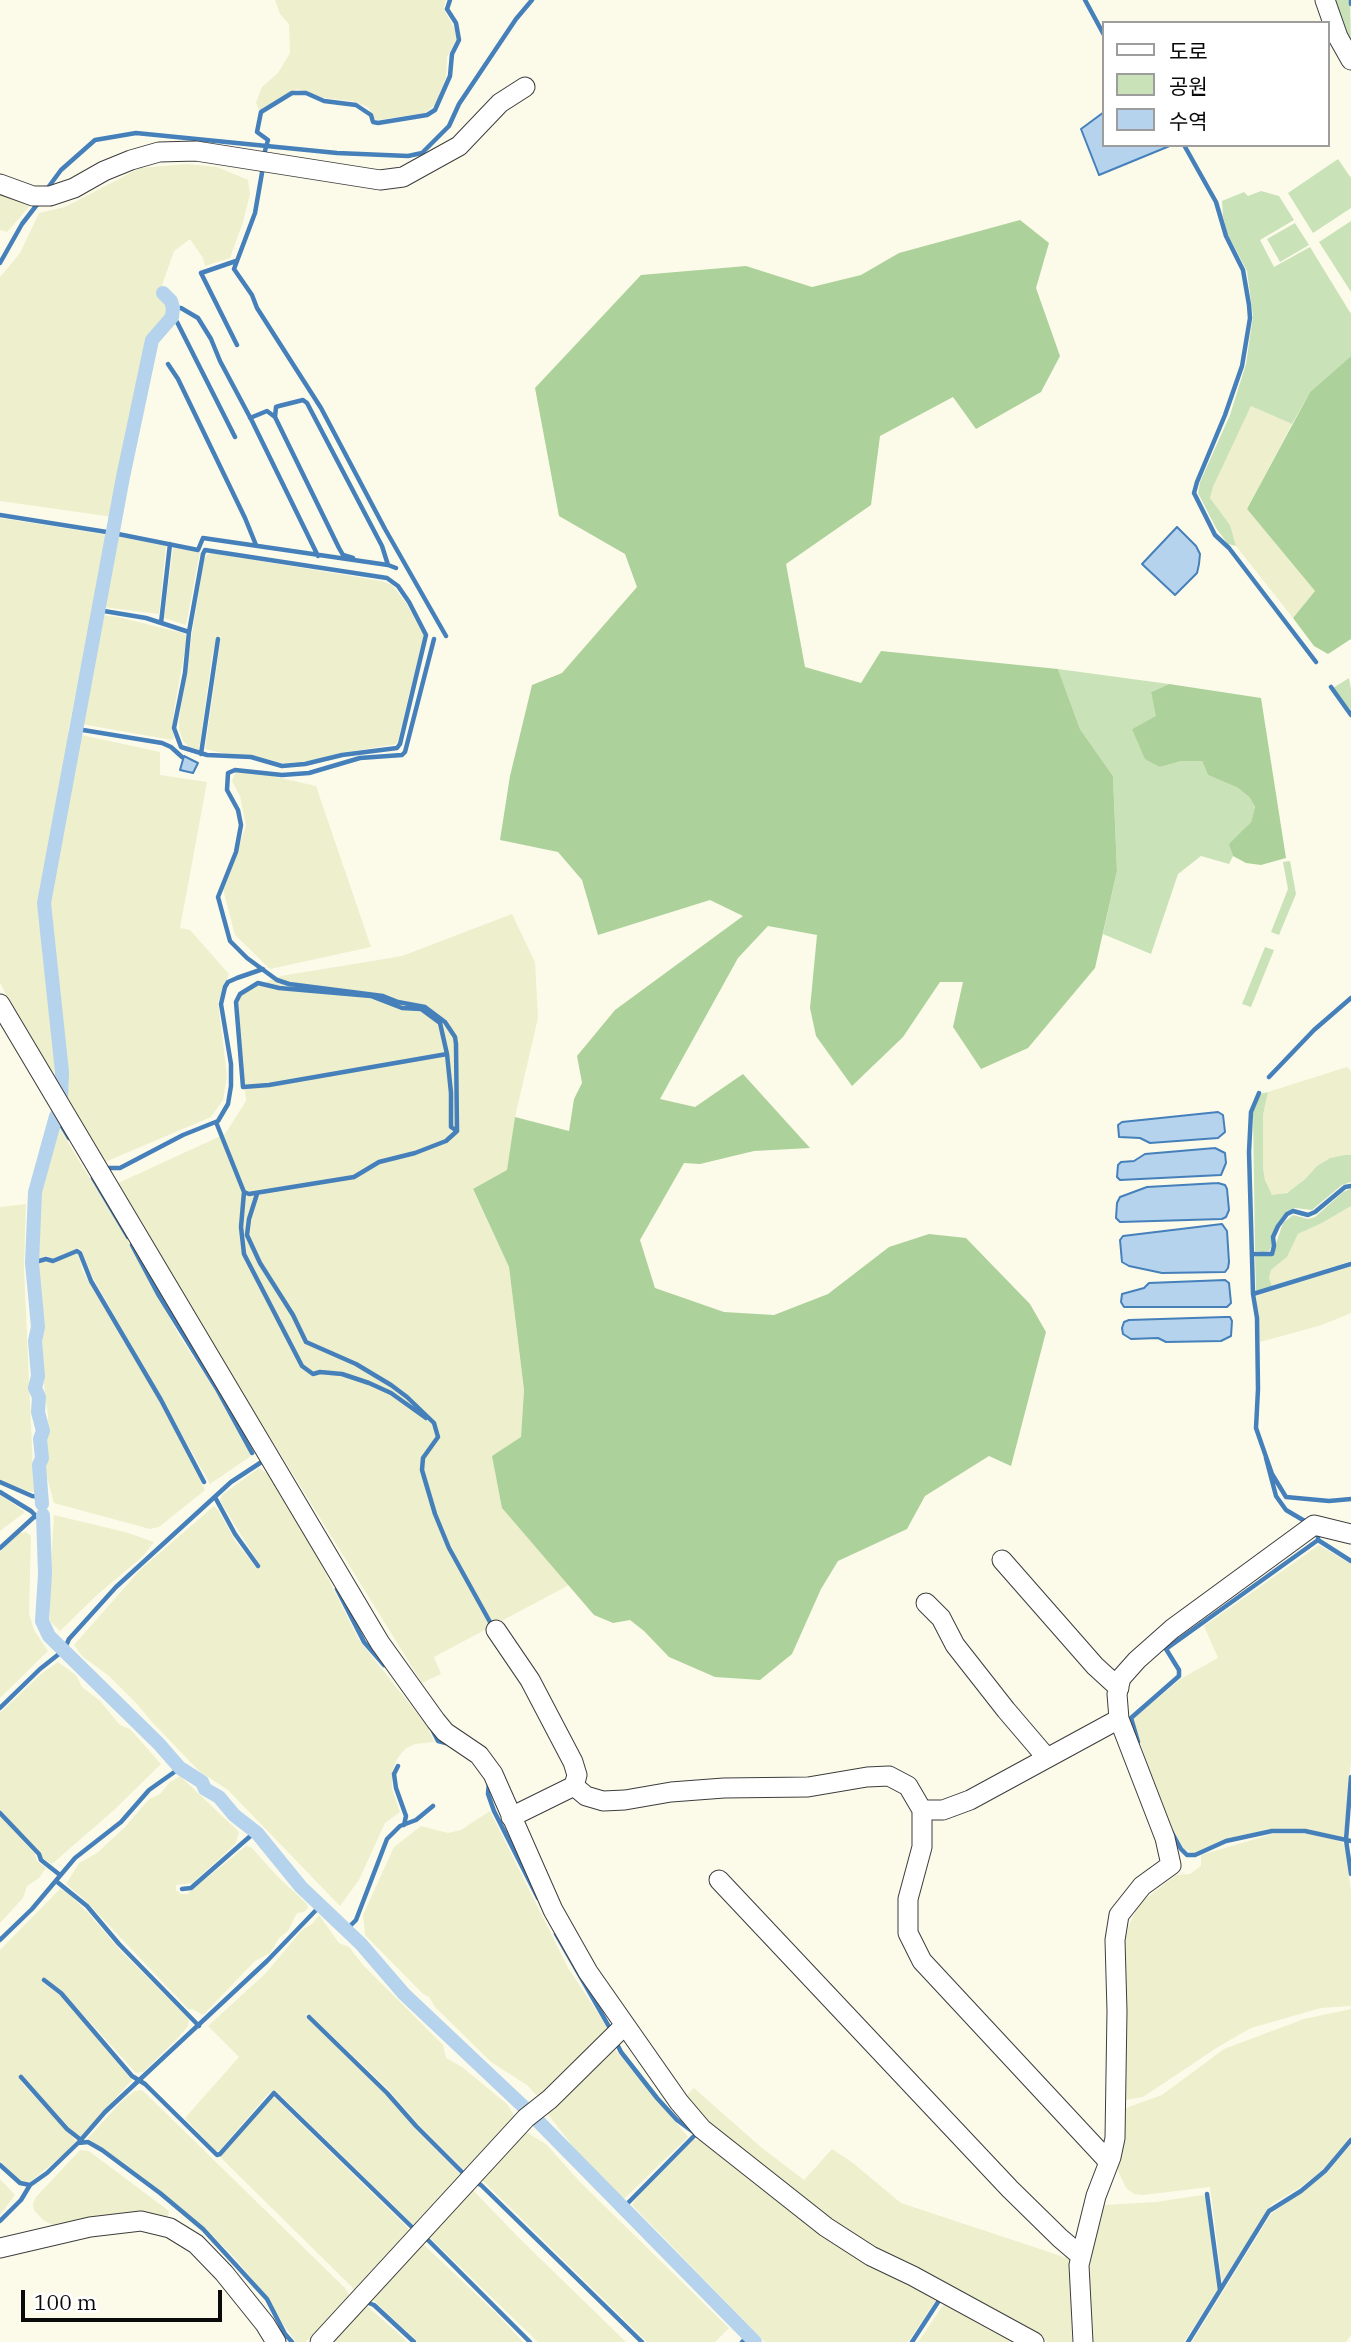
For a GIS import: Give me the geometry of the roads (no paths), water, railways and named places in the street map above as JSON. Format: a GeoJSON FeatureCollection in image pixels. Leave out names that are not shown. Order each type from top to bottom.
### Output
{"type":"FeatureCollection","features":[{"type":"Feature","properties":{"kind":"street"},"geometry":{"type":"LineString","coordinates":[[1325,0],[1338,37],[1351,60]]}},
{"type":"Feature","properties":{"kind":"street"},"geometry":{"type":"LineString","coordinates":[[0,184],[33,196],[50,196],[74,188],[131,159],[159,152],[196,151],[380,180],[403,177],[459,146],[500,103],[525,87]]}},
{"type":"Feature","properties":{"kind":"street"},"geometry":{"type":"LineString","coordinates":[[0,1004],[380,1643],[440,1726],[479,1755],[493,1774],[554,1910],[588,1972],[679,2102],[702,2129],[788,2198],[871,2256],[1034,2342]]}},
{"type":"Feature","properties":{"kind":"street"},"geometry":{"type":"LineString","coordinates":[[1083,2342],[1079,2265],[1096,2196],[1115,2138],[1115,1940],[1119,1915],[1142,1886],[1171,1865],[1165,1838],[1119,1719],[1116,1694],[1121,1678],[1172,1629],[1314,1525],[1351,1534]]}},
{"type":"Feature","properties":{"kind":"street"},"geometry":{"type":"LineString","coordinates":[[1002,1560],[1095,1666],[1119,1688]]}},
{"type":"Feature","properties":{"kind":"street"},"geometry":{"type":"LineString","coordinates":[[926,1603],[941,1618],[955,1645],[1047,1758]]}},
{"type":"Feature","properties":{"kind":"street"},"geometry":{"type":"LineString","coordinates":[[496,1630],[530,1680],[573,1762],[576,1775],[574,1786]]}},
{"type":"Feature","properties":{"kind":"street"},"geometry":{"type":"LineString","coordinates":[[922,1810],[943,1810],[970,1800],[1119,1719]]}},
{"type":"Feature","properties":{"kind":"street"},"geometry":{"type":"LineString","coordinates":[[574,1786],[586,1796],[603,1801],[724,1788],[808,1787],[867,1777],[890,1776],[908,1786],[922,1810],[922,1847],[908,1899],[908,1933],[922,1961],[1109,2162]]}},
{"type":"Feature","properties":{"kind":"street"},"geometry":{"type":"LineString","coordinates":[[511,1817],[574,1786]]}},
{"type":"Feature","properties":{"kind":"street"},"geometry":{"type":"LineString","coordinates":[[719,1880],[1010,2189],[1081,2256]]}},
{"type":"Feature","properties":{"kind":"street"},"geometry":{"type":"LineString","coordinates":[[320,2342],[526,2118],[550,2099],[625,2025]]}},
{"type":"Feature","properties":{"kind":"street"},"geometry":{"type":"LineString","coordinates":[[0,2248],[90,2227],[141,2221],[170,2228],[196,2244],[225,2273],[276,2342]]}},
{"type":"Feature","properties":{"kind":"water"},"geometry":{"type":"Polygon","coordinates":[[[1102,113],[1102,147],[1167,147],[1099,175],[1081,129],[1102,113]]]}},
{"type":"Feature","properties":{"kind":"water"},"geometry":{"type":"Polygon","coordinates":[[[1177,527],[1196,546],[1200,554],[1197,573],[1175,595],[1142,564],[1177,527]]]}},
{"type":"Feature","properties":{"kind":"water"},"geometry":{"type":"Polygon","coordinates":[[[184,756],[198,763],[193,773],[180,770],[184,756]]]}},
{"type":"Feature","properties":{"kind":"water"},"geometry":{"type":"Polygon","coordinates":[[[1218,1112],[1223,1115],[1225,1132],[1218,1138],[1150,1143],[1140,1138],[1119,1137],[1118,1125],[1122,1122],[1218,1112]]]}},
{"type":"Feature","properties":{"kind":"water"},"geometry":{"type":"Polygon","coordinates":[[[1215,1148],[1225,1153],[1226,1163],[1221,1175],[1120,1180],[1117,1177],[1118,1165],[1121,1162],[1134,1161],[1145,1154],[1215,1148]]]}},
{"type":"Feature","properties":{"kind":"water"},"geometry":{"type":"Polygon","coordinates":[[[1218,1183],[1225,1185],[1227,1189],[1229,1210],[1222,1219],[1120,1222],[1116,1218],[1120,1197],[1147,1187],[1218,1183]]]}},
{"type":"Feature","properties":{"kind":"water"},"geometry":{"type":"Polygon","coordinates":[[[1222,1224],[1227,1231],[1229,1262],[1225,1272],[1162,1273],[1122,1262],[1120,1240],[1123,1236],[1222,1224]]]}},
{"type":"Feature","properties":{"kind":"water"},"geometry":{"type":"Polygon","coordinates":[[[1225,1280],[1229,1283],[1231,1303],[1227,1307],[1124,1307],[1121,1302],[1122,1294],[1144,1288],[1149,1283],[1225,1280]]]}},
{"type":"Feature","properties":{"kind":"water"},"geometry":{"type":"Polygon","coordinates":[[[1230,1317],[1231,1336],[1221,1341],[1166,1342],[1158,1338],[1131,1339],[1123,1334],[1122,1328],[1124,1322],[1129,1320],[1230,1317]]]}},
{"type":"Feature","properties":{"kind":"waterway"},"geometry":{"type":"LineString","coordinates":[[263,158],[268,140],[257,132],[261,112],[292,93],[306,93],[324,101],[356,105],[371,115],[373,122],[378,123],[427,115],[435,110],[450,76],[452,54],[459,40],[456,23],[447,9],[450,0]]}},
{"type":"Feature","properties":{"kind":"waterway"},"geometry":{"type":"LineString","coordinates":[[47,189],[61,170],[95,140],[136,133],[337,153],[408,156],[422,153],[449,126],[459,104],[516,19],[532,0]]}},
{"type":"Feature","properties":{"kind":"waterway"},"geometry":{"type":"LineString","coordinates":[[1085,0],[1102,31]]}},
{"type":"Feature","properties":{"kind":"waterway"},"geometry":{"type":"LineString","coordinates":[[1185,147],[1216,202],[1226,236],[1243,270],[1250,318],[1242,366],[1194,493],[1215,535],[1229,548],[1316,662]]}},
{"type":"Feature","properties":{"kind":"waterway"},"geometry":{"type":"LineString","coordinates":[[263,167],[255,213],[234,269],[321,408],[446,636]]}},
{"type":"Feature","properties":{"kind":"waterway"},"geometry":{"type":"LineString","coordinates":[[0,263],[22,224],[39,202]]}},
{"type":"Feature","properties":{"kind":"waterway"},"geometry":{"type":"LineString","coordinates":[[236,261],[201,273],[237,345]]}},
{"type":"Feature","properties":{"kind":"waterway"},"geometry":{"type":"LineString","coordinates":[[61,1099],[62,1072],[44,903],[123,477],[152,340],[172,317],[171,301],[163,293]]}},
{"type":"Feature","properties":{"kind":"waterway"},"geometry":{"type":"LineString","coordinates":[[173,308],[181,308],[198,318],[211,339],[318,556]]}},
{"type":"Feature","properties":{"kind":"waterway"},"geometry":{"type":"LineString","coordinates":[[172,317],[177,322],[235,437]]}},
{"type":"Feature","properties":{"kind":"waterway"},"geometry":{"type":"LineString","coordinates":[[168,364],[178,379],[256,545]]}},
{"type":"Feature","properties":{"kind":"waterway"},"geometry":{"type":"LineString","coordinates":[[250,418],[267,411],[275,417],[276,407],[303,400],[307,403],[382,546],[388,565]]}},
{"type":"Feature","properties":{"kind":"waterway"},"geometry":{"type":"LineString","coordinates":[[275,417],[339,548],[343,555],[353,558]]}},
{"type":"Feature","properties":{"kind":"waterway"},"geometry":{"type":"LineString","coordinates":[[0,515],[198,550],[203,538],[396,568]]}},
{"type":"Feature","properties":{"kind":"waterway"},"geometry":{"type":"LineString","coordinates":[[161,623],[170,544]]}},
{"type":"Feature","properties":{"kind":"waterway"},"geometry":{"type":"LineString","coordinates":[[98,610],[146,618],[189,632],[205,550],[387,578],[398,586],[409,602],[426,635],[400,744],[397,748],[282,766],[251,757],[207,755],[181,747],[174,728],[185,673],[189,632]]}},
{"type":"Feature","properties":{"kind":"waterway"},"geometry":{"type":"LineString","coordinates":[[201,754],[218,639]]}},
{"type":"Feature","properties":{"kind":"waterway"},"geometry":{"type":"LineString","coordinates":[[216,1122],[244,1192],[249,1194],[354,1177],[379,1162],[415,1153],[446,1141],[457,1131],[456,1044],[455,1037],[445,1022],[425,1007],[383,996],[289,984],[277,980],[247,958],[230,941],[218,897],[236,852],[241,825],[238,810],[227,790],[228,773],[235,770],[282,775],[309,773],[360,758],[402,755],[434,639]]}},
{"type":"Feature","properties":{"kind":"waterway"},"geometry":{"type":"LineString","coordinates":[[1331,687],[1351,715]]}},
{"type":"Feature","properties":{"kind":"waterway"},"geometry":{"type":"LineString","coordinates":[[77,729],[162,743],[182,757]]}},
{"type":"Feature","properties":{"kind":"waterway"},"geometry":{"type":"LineString","coordinates":[[106,1168],[120,1168],[183,1135],[218,1121],[228,1104],[231,1086],[231,1064],[221,1004],[225,987],[228,982],[263,969]]}},
{"type":"Feature","properties":{"kind":"waterway"},"geometry":{"type":"LineString","coordinates":[[440,1023],[421,1009],[402,1008],[371,996],[279,988],[258,983],[240,994],[236,1002],[243,1087],[269,1085],[447,1054]]}},
{"type":"Feature","properties":{"kind":"waterway"},"geometry":{"type":"LineString","coordinates":[[1269,1077],[1314,1030],[1351,998]]}},
{"type":"Feature","properties":{"kind":"waterway"},"geometry":{"type":"LineString","coordinates":[[440,1023],[447,1054],[451,1127],[457,1131]]}},
{"type":"Feature","properties":{"kind":"waterway"},"geometry":{"type":"LineString","coordinates":[[1259,1093],[1251,1112],[1249,1152],[1253,1294],[1257,1318],[1256,1428],[1272,1474],[1286,1497],[1329,1501],[1351,1499]]}},
{"type":"Feature","properties":{"kind":"waterway"},"geometry":{"type":"LineString","coordinates":[[42,1504],[39,1465],[42,1458],[40,1439],[43,1431],[38,1412],[39,1397],[35,1388],[38,1376],[35,1341],[38,1327],[32,1263],[35,1192],[56,1116]]}},
{"type":"Feature","properties":{"kind":"waterway"},"geometry":{"type":"LineString","coordinates":[[57,1118],[69,1138]]}},
{"type":"Feature","properties":{"kind":"waterway"},"geometry":{"type":"LineString","coordinates":[[93,1178],[128,1237]]}},
{"type":"Feature","properties":{"kind":"waterway"},"geometry":{"type":"LineString","coordinates":[[1252,1254],[1272,1254],[1273,1237],[1287,1214],[1293,1211],[1308,1215],[1315,1212],[1345,1187],[1351,1186]]}},
{"type":"Feature","properties":{"kind":"waterway"},"geometry":{"type":"LineString","coordinates":[[244,1192],[241,1227],[244,1254],[302,1366],[313,1374],[342,1374],[369,1383],[391,1393],[426,1418]]}},
{"type":"Feature","properties":{"kind":"waterway"},"geometry":{"type":"LineString","coordinates":[[257,1194],[247,1235],[260,1263],[293,1315],[306,1342],[356,1364],[391,1385],[434,1423],[438,1437],[423,1458],[422,1470],[435,1514],[449,1548],[490,1622]]}},
{"type":"Feature","properties":{"kind":"waterway"},"geometry":{"type":"LineString","coordinates":[[132,1245],[252,1453]]}},
{"type":"Feature","properties":{"kind":"waterway"},"geometry":{"type":"LineString","coordinates":[[32,1263],[46,1259],[53,1261],[77,1251],[80,1253],[91,1281],[161,1400],[204,1482]]}},
{"type":"Feature","properties":{"kind":"waterway"},"geometry":{"type":"LineString","coordinates":[[1253,1294],[1351,1264]]}},
{"type":"Feature","properties":{"kind":"waterway"},"geometry":{"type":"LineString","coordinates":[[1266,1458],[1276,1496],[1286,1510],[1308,1523]]}},
{"type":"Feature","properties":{"kind":"waterway"},"geometry":{"type":"LineString","coordinates":[[0,1708],[64,1650],[69,1639],[116,1587],[231,1482],[260,1463]]}},
{"type":"Feature","properties":{"kind":"waterway"},"geometry":{"type":"LineString","coordinates":[[0,1482],[32,1496],[42,1497]]}},
{"type":"Feature","properties":{"kind":"waterway"},"geometry":{"type":"LineString","coordinates":[[0,1492],[37,1517]]}},
{"type":"Feature","properties":{"kind":"waterway"},"geometry":{"type":"LineString","coordinates":[[216,1499],[235,1534],[258,1566]]}},
{"type":"Feature","properties":{"kind":"waterway"},"geometry":{"type":"LineString","coordinates":[[43,1515],[45,1574],[42,1621],[49,1636],[180,1768],[202,1782],[205,1789],[219,1797],[234,1815],[257,1833],[301,1887],[361,1944],[404,1994],[527,2110]]}},
{"type":"Feature","properties":{"kind":"waterway"},"geometry":{"type":"LineString","coordinates":[[0,1548],[34,1517],[43,1517]]}},
{"type":"Feature","properties":{"kind":"waterway"},"geometry":{"type":"LineString","coordinates":[[1318,1530],[1318,1540],[1351,1561]]}},
{"type":"Feature","properties":{"kind":"waterway"},"geometry":{"type":"LineString","coordinates":[[1138,1742],[1131,1718],[1179,1676],[1179,1670],[1166,1649],[1318,1540]]}},
{"type":"Feature","properties":{"kind":"waterway"},"geometry":{"type":"LineString","coordinates":[[337,1589],[364,1642],[384,1665]]}},
{"type":"Feature","properties":{"kind":"waterway"},"geometry":{"type":"LineString","coordinates":[[433,1731],[438,1741],[446,1743]]}},
{"type":"Feature","properties":{"kind":"waterway"},"geometry":{"type":"LineString","coordinates":[[398,1766],[394,1774],[406,1816],[404,1825]]}},
{"type":"Feature","properties":{"kind":"waterway"},"geometry":{"type":"LineString","coordinates":[[0,1940],[32,1909],[75,1858],[121,1822],[149,1790],[180,1768]]}},
{"type":"Feature","properties":{"kind":"waterway"},"geometry":{"type":"LineString","coordinates":[[1351,1777],[1346,1840],[1351,1874]]}},
{"type":"Feature","properties":{"kind":"waterway"},"geometry":{"type":"LineString","coordinates":[[489,1782],[488,1794],[494,1811],[538,1898]]}},
{"type":"Feature","properties":{"kind":"waterway"},"geometry":{"type":"LineString","coordinates":[[345,1931],[356,1920],[387,1839],[400,1826],[416,1820],[433,1806]]}},
{"type":"Feature","properties":{"kind":"waterway"},"geometry":{"type":"LineString","coordinates":[[0,1813],[39,1854],[41,1860],[60,1875]]}},
{"type":"Feature","properties":{"kind":"waterway"},"geometry":{"type":"LineString","coordinates":[[1171,1831],[1187,1855],[1195,1855],[1226,1841],[1272,1831],[1305,1831],[1351,1841]]}},
{"type":"Feature","properties":{"kind":"waterway"},"geometry":{"type":"LineString","coordinates":[[182,1889],[191,1888],[255,1832]]}},
{"type":"Feature","properties":{"kind":"waterway"},"geometry":{"type":"LineString","coordinates":[[56,1881],[87,1906],[119,1944],[199,2026]]}},
{"type":"Feature","properties":{"kind":"waterway"},"geometry":{"type":"LineString","coordinates":[[79,2142],[105,2112],[267,1961],[320,1906]]}},
{"type":"Feature","properties":{"kind":"waterway"},"geometry":{"type":"LineString","coordinates":[[556,1934],[611,2030]]}},
{"type":"Feature","properties":{"kind":"waterway"},"geometry":{"type":"LineString","coordinates":[[44,1980],[61,1993],[132,2076],[145,2084],[217,2155],[274,2093],[415,2230]]}},
{"type":"Feature","properties":{"kind":"waterway"},"geometry":{"type":"LineString","coordinates":[[309,2017],[387,2093],[466,2176]]}},
{"type":"Feature","properties":{"kind":"waterway"},"geometry":{"type":"LineString","coordinates":[[616,2042],[657,2098],[677,2120],[700,2137]]}},
{"type":"Feature","properties":{"kind":"waterway"},"geometry":{"type":"LineString","coordinates":[[21,2077],[67,2129],[81,2140]]}},
{"type":"Feature","properties":{"kind":"waterway"},"geometry":{"type":"LineString","coordinates":[[534,2117],[755,2342]]}},
{"type":"Feature","properties":{"kind":"waterway"},"geometry":{"type":"LineString","coordinates":[[623,2208],[695,2135]]}},
{"type":"Feature","properties":{"kind":"waterway"},"geometry":{"type":"LineString","coordinates":[[1188,2342],[1269,2211],[1301,2191],[1325,2171],[1351,2140]]}},
{"type":"Feature","properties":{"kind":"waterway"},"geometry":{"type":"LineString","coordinates":[[0,2165],[20,2183],[30,2185],[47,2173],[78,2143],[88,2142],[102,2150],[203,2229],[267,2299],[292,2342]]}},
{"type":"Feature","properties":{"kind":"waterway"},"geometry":{"type":"LineString","coordinates":[[476,2183],[642,2342]]}},
{"type":"Feature","properties":{"kind":"waterway"},"geometry":{"type":"LineString","coordinates":[[0,2221],[21,2200],[30,2185]]}},
{"type":"Feature","properties":{"kind":"waterway"},"geometry":{"type":"LineString","coordinates":[[1207,2194],[1220,2290]]}},
{"type":"Feature","properties":{"kind":"waterway"},"geometry":{"type":"LineString","coordinates":[[425,2237],[530,2342]]}},
{"type":"Feature","properties":{"kind":"waterway"},"geometry":{"type":"LineString","coordinates":[[912,2342],[940,2299]]}},
{"type":"Feature","properties":{"kind":"waterway"},"geometry":{"type":"LineString","coordinates":[[364,2304],[366,2302],[374,2305],[414,2342]]}},
{"type":"Feature","properties":{"kind":"waterway"},"geometry":{"type":"LineString","coordinates":[[742,2342],[749,2335]]}}]}
